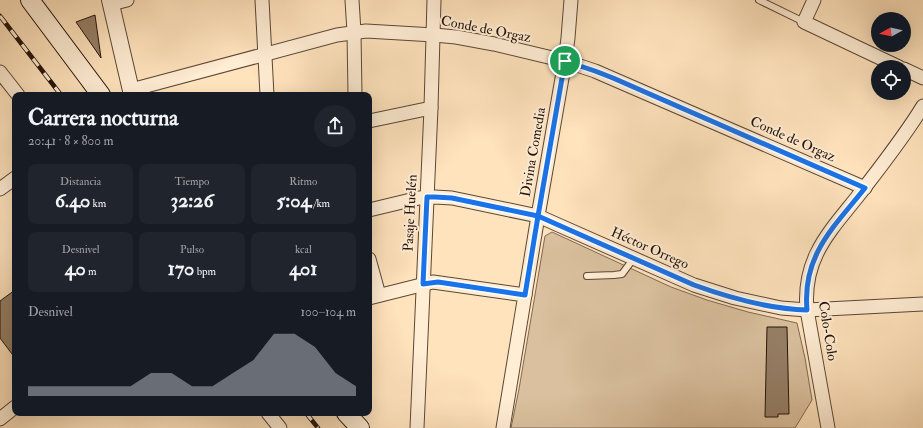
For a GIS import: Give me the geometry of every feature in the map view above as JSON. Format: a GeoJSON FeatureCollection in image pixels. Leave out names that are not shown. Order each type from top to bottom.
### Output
{"type":"FeatureCollection","features":[{"type":"Feature","properties":{"kind":"main road"},"geometry":{"type":"LineString","coordinates":[[30,0],[99,92]]}},
{"type":"Feature","properties":{"kind":"main road"},"geometry":{"type":"LineString","coordinates":[[349,416],[360,428]]}},
{"type":"Feature","properties":{"kind":"street"},"geometry":{"type":"LineString","coordinates":[[126,0],[110,2],[131,92]]}},
{"type":"Feature","properties":{"kind":"street"},"geometry":{"type":"LineString","coordinates":[[262,0],[267,92]]}},
{"type":"Feature","properties":{"kind":"street"},"geometry":{"type":"LineString","coordinates":[[352,0],[355,92]]}},
{"type":"Feature","properties":{"kind":"street","name":"Pasaje Huelén"},"geometry":{"type":"LineString","coordinates":[[418,428],[434,35],[434,0]]}},
{"type":"Feature","properties":{"kind":"street","name":"Divina Comedia"},"geometry":{"type":"LineString","coordinates":[[503,428],[565,61],[571,0]]}},
{"type":"Feature","properties":{"kind":"street"},"geometry":{"type":"LineString","coordinates":[[814,0],[804,22],[884,60]]}},
{"type":"Feature","properties":{"kind":"street","name":"Conde de Orgaz"},"geometry":{"type":"LineString","coordinates":[[131,92],[337,35],[371,31],[434,35],[472,40],[565,61],[595,71],[865,188]]}},
{"type":"Feature","properties":{"kind":"street"},"geometry":{"type":"LineString","coordinates":[[0,72],[16,92]]}},
{"type":"Feature","properties":{"kind":"street"},"geometry":{"type":"LineString","coordinates":[[911,72],[923,78]]}},
{"type":"Feature","properties":{"kind":"street","name":"Colo-Colo"},"geometry":{"type":"LineString","coordinates":[[828,428],[807,310],[806,294],[812,263],[828,233],[865,188],[912,124],[923,106]]}},
{"type":"Feature","properties":{"kind":"street"},"geometry":{"type":"LineString","coordinates":[[372,120],[431,108]]}},
{"type":"Feature","properties":{"kind":"street"},"geometry":{"type":"LineString","coordinates":[[0,189],[12,180]]}},
{"type":"Feature","properties":{"kind":"street","name":"Héctor Orrego"},"geometry":{"type":"LineString","coordinates":[[372,209],[427,197],[439,197],[452,198],[538,216],[694,285],[723,295],[781,308],[807,310],[923,304]]}},
{"type":"Feature","properties":{"kind":"street"},"geometry":{"type":"LineString","coordinates":[[372,282],[374,297],[423,284],[438,282],[525,295]]}},
{"type":"Feature","properties":{"kind":"street"},"geometry":{"type":"LineString","coordinates":[[0,419],[12,409]]}},
{"type":"Feature","properties":{"kind":"street"},"geometry":{"type":"LineString","coordinates":[[270,416],[280,428]]}},
{"type":"Feature","properties":{"kind":"lane"},"geometry":{"type":"LineString","coordinates":[[759,0],[804,22]]}},
{"type":"Feature","properties":{"kind":"lane"},"geometry":{"type":"LineString","coordinates":[[587,276],[622,274],[634,258]]}},
{"type":"Feature","properties":{"kind":"shaded area"},"geometry":{"type":"Polygon","coordinates":[[[552,232],[671,287],[707,300],[748,312],[797,323],[812,400],[795,428],[511,428],[545,236],[552,232]]]}},
{"type":"Feature","properties":{"kind":"building"},"geometry":{"type":"Polygon","coordinates":[[[95,15],[101,58],[76,22],[95,15]]]}},
{"type":"Feature","properties":{"kind":"building"},"geometry":{"type":"Polygon","coordinates":[[[12,292],[12,354],[0,338],[0,301],[12,292]]]}},
{"type":"Feature","properties":{"kind":"building"},"geometry":{"type":"Polygon","coordinates":[[[767,327],[787,327],[789,414],[778,414],[778,417],[765,417],[767,327]]]}},
{"type":"Feature","properties":{"kind":"railway"},"geometry":{"type":"LineString","coordinates":[[0,16],[59,92]]}},
{"type":"Feature","properties":{"kind":"railway"},"geometry":{"type":"LineString","coordinates":[[308,416],[318,428]]}},
{"type":"Feature","properties":{"kind":"route"},"geometry":{"type":"LineString","coordinates":[[565,61],[538,216],[452,198],[427,197],[423,284],[438,282],[525,295],[538,216],[694,285],[711,291],[773,307],[807,310],[806,299],[808,276],[818,250],[828,233],[865,188],[613,78],[565,61]]}}]}
